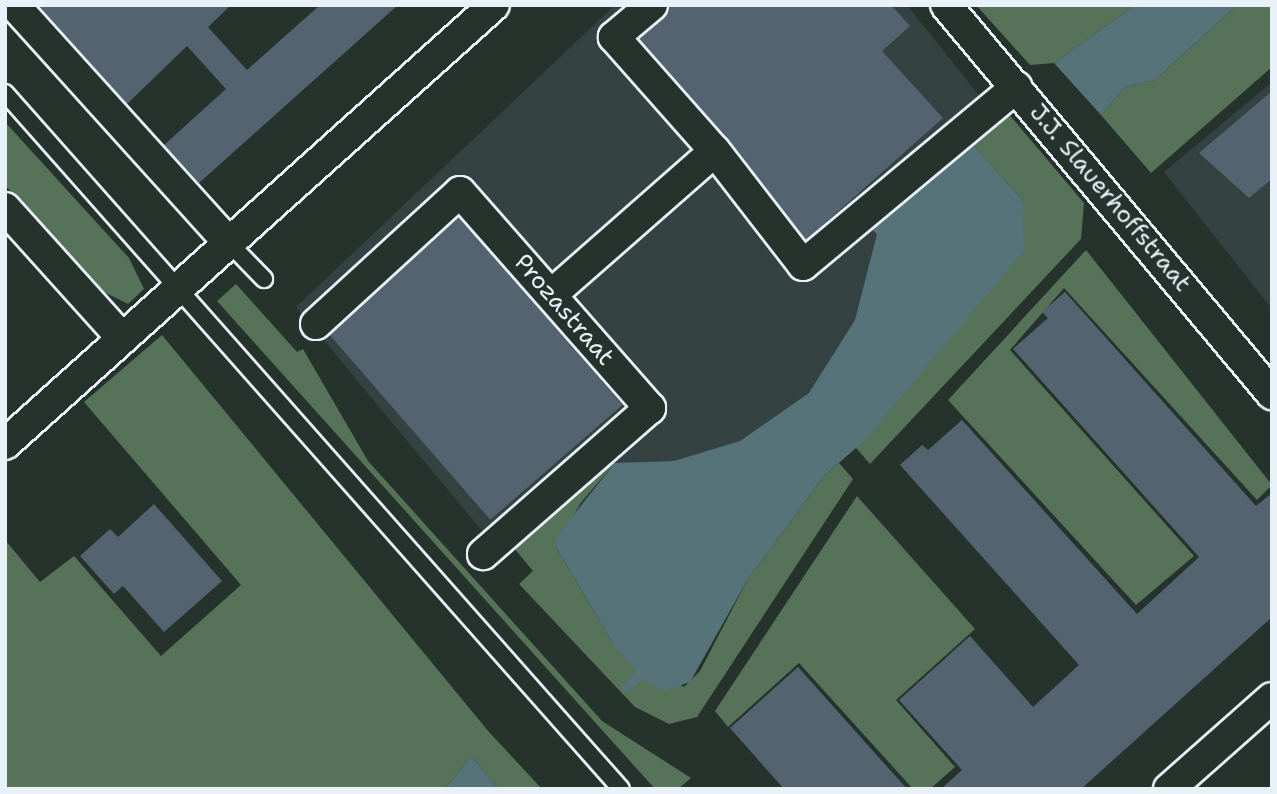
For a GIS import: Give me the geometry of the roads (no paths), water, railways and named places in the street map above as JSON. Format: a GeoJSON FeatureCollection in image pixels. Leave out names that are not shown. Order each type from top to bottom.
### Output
{"type":"FeatureCollection","features":[{"type":"Feature","properties":{"kind":"street"},"geometry":{"type":"LineString","coordinates":[[5,444],[494,5]]}},
{"type":"Feature","properties":{"kind":"street"},"geometry":{"type":"LineString","coordinates":[[652,5],[614,37],[715,151],[803,265],[1017,87]]}},
{"type":"Feature","properties":{"kind":"street","name":"J.J. Slauerhoffstraat"},"geometry":{"type":"LineString","coordinates":[[946,5],[1272,394]]}},
{"type":"Feature","properties":{"kind":"street"},"geometry":{"type":"LineString","coordinates":[[16,6],[230,244]]}},
{"type":"Feature","properties":{"kind":"street"},"geometry":{"type":"LineString","coordinates":[[551,295],[715,151]]}},
{"type":"Feature","properties":{"kind":"street","name":"Prozastraat"},"geometry":{"type":"LineString","coordinates":[[316,324],[460,192],[650,408],[483,554]]}},
{"type":"Feature","properties":{"kind":"street"},"geometry":{"type":"LineString","coordinates":[[5,208],[122,338]]}},
{"type":"Feature","properties":{"kind":"street"},"geometry":{"type":"LineString","coordinates":[[1169,789],[1272,698]]}},
{"type":"Feature","properties":{"kind":"lane"},"geometry":{"type":"LineString","coordinates":[[5,93],[621,789]]}},
{"type":"Feature","properties":{"kind":"lane"},"geometry":{"type":"LineString","coordinates":[[230,244],[264,279]]}},
{"type":"Feature","properties":{"kind":"water"},"geometry":{"type":"Polygon","coordinates":[[[1135,5],[1237,5],[1155,80],[1125,87],[1101,115],[1054,63],[1135,5]]]}},
{"type":"Feature","properties":{"kind":"water"},"geometry":{"type":"Polygon","coordinates":[[[969,140],[1023,201],[1024,251],[865,440],[824,476],[748,579],[690,682],[665,691],[643,680],[612,642],[556,547],[557,536],[615,463],[674,461],[740,441],[809,393],[855,320],[877,234],[868,225],[969,140]]]}},
{"type":"Feature","properties":{"kind":"water"},"geometry":{"type":"Polygon","coordinates":[[[471,756],[498,789],[445,789],[471,756]]]}},
{"type":"Feature","properties":{"kind":"waterway"},"geometry":{"type":"LineString","coordinates":[[628,687],[648,665]]}}]}
